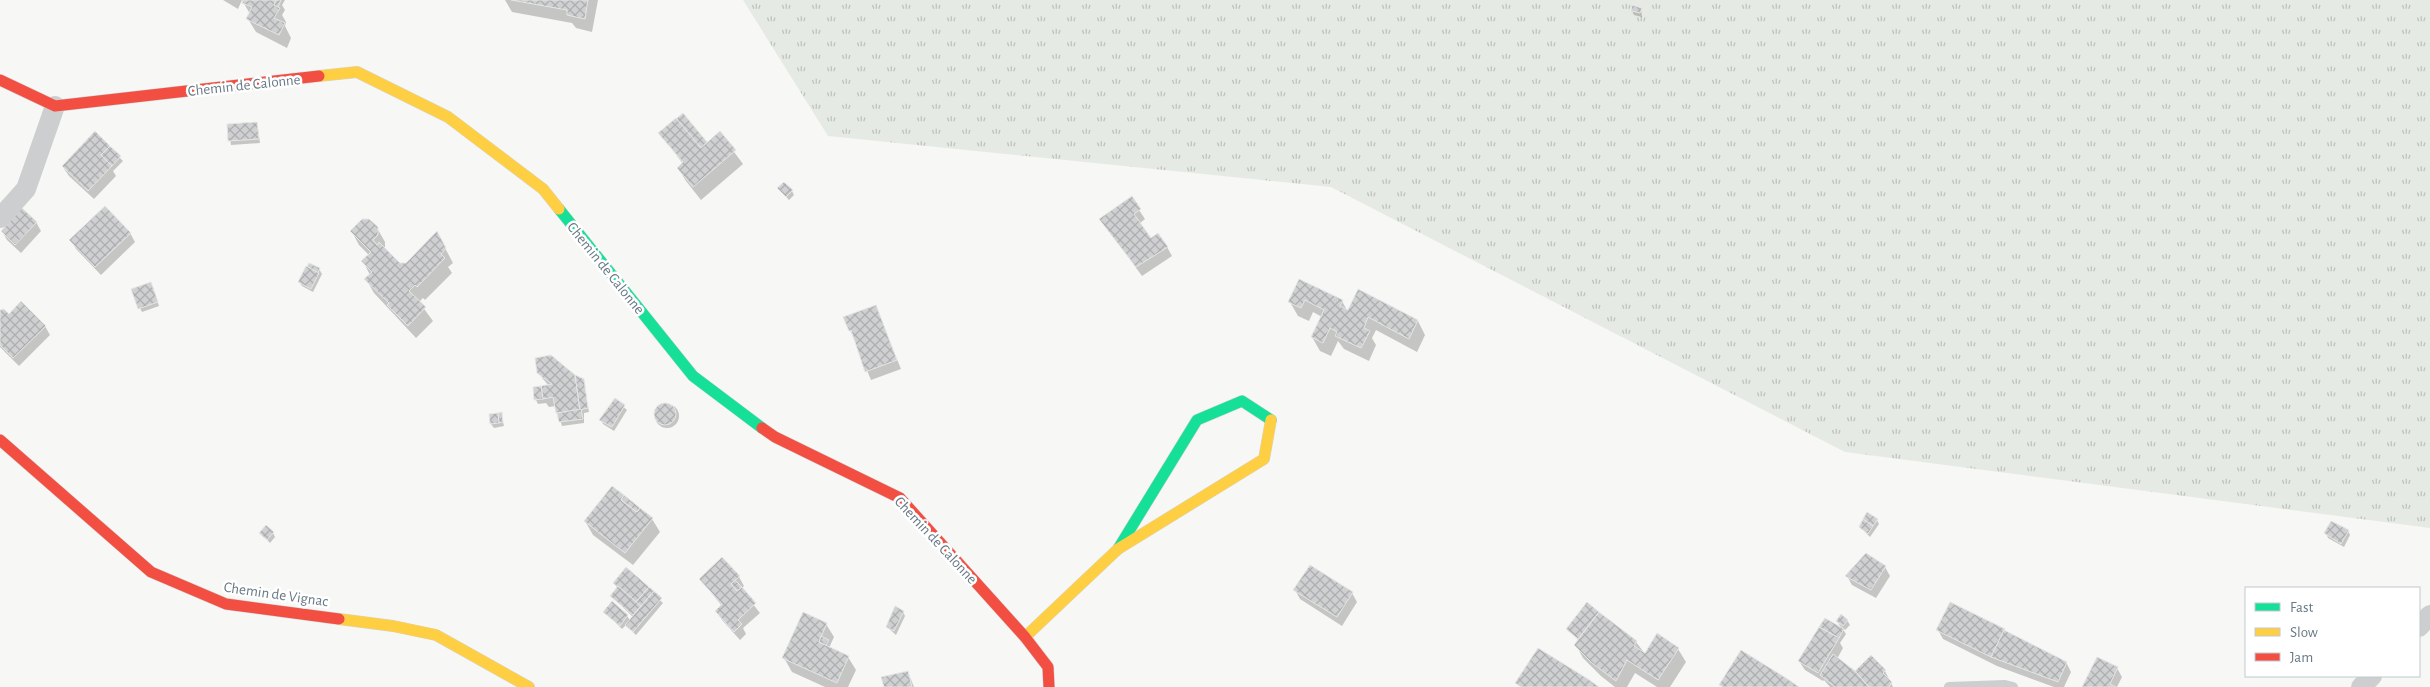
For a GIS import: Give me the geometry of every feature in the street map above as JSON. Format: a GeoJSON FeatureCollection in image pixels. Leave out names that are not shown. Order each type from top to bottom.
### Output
{"type":"FeatureCollection","features":[{"type":"Feature","properties":{"kind":"street","name":"Chemin de Calonne"},"geometry":{"type":"LineString","coordinates":[[55,106],[357,72],[448,117],[543,189],[693,376],[775,437],[900,498],[1025,637],[1048,667],[1049,687]]}},
{"type":"Feature","properties":{"kind":"street"},"geometry":{"type":"LineString","coordinates":[[0,80],[55,106],[26,189],[0,218]]}},
{"type":"Feature","properties":{"kind":"street"},"geometry":{"type":"LineString","coordinates":[[1025,637],[1118,549],[1264,459],[1271,419],[1242,402],[1198,420],[1118,549]]}},
{"type":"Feature","properties":{"kind":"street","name":"Chemin de Vignac"},"geometry":{"type":"LineString","coordinates":[[0,440],[151,572],[226,604],[393,626],[436,635],[529,687]]}},
{"type":"Feature","properties":{"kind":"street"},"geometry":{"type":"LineString","coordinates":[[2420,626],[2430,616]]}},
{"type":"Feature","properties":{"kind":"street"},"geometry":{"type":"LineString","coordinates":[[2361,687],[2371,677]]}},
{"type":"Feature","properties":{"kind":"lane"},"geometry":{"type":"LineString","coordinates":[[1949,687],[2005,684],[2013,687]]}},
{"type":"Feature","properties":{"kind":"green space"},"geometry":{"type":"Polygon","coordinates":[[[743,0],[2430,0],[2430,528],[1845,452],[1331,187],[828,136],[743,0]]]}},
{"type":"Feature","properties":{"kind":"building"},"geometry":{"type":"Polygon","coordinates":[[[243,0],[276,0],[274,5],[280,8],[274,18],[285,23],[279,35],[246,19],[252,7],[242,3],[243,0]]]}},
{"type":"Feature","properties":{"kind":"building"},"geometry":{"type":"Polygon","coordinates":[[[276,0],[281,0],[278,7],[274,5],[276,0]]]}},
{"type":"Feature","properties":{"kind":"building"},"geometry":{"type":"Polygon","coordinates":[[[511,0],[588,0],[585,19],[567,15],[567,10],[511,0]]]}},
{"type":"Feature","properties":{"kind":"building"},"geometry":{"type":"Polygon","coordinates":[[[1632,5],[1642,8],[1640,13],[1631,11],[1632,5]]]}},
{"type":"Feature","properties":{"kind":"building"},"geometry":{"type":"Polygon","coordinates":[[[683,113],[707,142],[701,148],[676,119],[683,113]]]}},
{"type":"Feature","properties":{"kind":"building"},"geometry":{"type":"Polygon","coordinates":[[[676,118],[701,148],[720,131],[736,150],[693,187],[677,168],[683,162],[658,133],[676,118]]]}},
{"type":"Feature","properties":{"kind":"building"},"geometry":{"type":"Polygon","coordinates":[[[257,122],[259,139],[228,141],[227,124],[257,122]]]}},
{"type":"Feature","properties":{"kind":"building"},"geometry":{"type":"Polygon","coordinates":[[[95,131],[110,146],[101,155],[112,166],[88,191],[62,166],[95,131]]]}},
{"type":"Feature","properties":{"kind":"building"},"geometry":{"type":"Polygon","coordinates":[[[110,146],[121,156],[112,166],[101,155],[110,146]]]}},
{"type":"Feature","properties":{"kind":"building"},"geometry":{"type":"Polygon","coordinates":[[[784,182],[793,190],[786,197],[777,188],[784,182]]]}},
{"type":"Feature","properties":{"kind":"building"},"geometry":{"type":"Polygon","coordinates":[[[1132,196],[1141,209],[1134,214],[1151,238],[1158,233],[1168,247],[1136,267],[1099,219],[1132,196]]]}},
{"type":"Feature","properties":{"kind":"building"},"geometry":{"type":"Polygon","coordinates":[[[105,206],[131,233],[95,267],[69,240],[105,206]]]}},
{"type":"Feature","properties":{"kind":"building"},"geometry":{"type":"Polygon","coordinates":[[[22,208],[37,222],[15,245],[1,231],[22,208]]]}},
{"type":"Feature","properties":{"kind":"building"},"geometry":{"type":"Polygon","coordinates":[[[362,219],[369,219],[378,227],[378,235],[373,240],[377,245],[379,242],[400,263],[406,263],[437,231],[446,248],[441,254],[445,258],[417,287],[415,285],[409,291],[426,307],[408,326],[387,305],[389,303],[364,279],[372,272],[361,261],[371,252],[350,231],[362,219]]]}},
{"type":"Feature","properties":{"kind":"building"},"geometry":{"type":"Polygon","coordinates":[[[309,263],[320,268],[318,273],[307,267],[309,263]]]}},
{"type":"Feature","properties":{"kind":"building"},"geometry":{"type":"Polygon","coordinates":[[[306,266],[319,273],[311,289],[298,282],[306,266]]]}},
{"type":"Feature","properties":{"kind":"building"},"geometry":{"type":"Polygon","coordinates":[[[1299,279],[1343,300],[1340,306],[1348,310],[1358,289],[1418,320],[1409,339],[1368,317],[1364,328],[1370,331],[1361,348],[1335,336],[1337,332],[1330,328],[1323,343],[1311,337],[1324,310],[1305,300],[1301,308],[1288,302],[1299,279]]]}},
{"type":"Feature","properties":{"kind":"building"},"geometry":{"type":"Polygon","coordinates":[[[151,282],[158,302],[138,309],[131,289],[151,282]]]}},
{"type":"Feature","properties":{"kind":"building"},"geometry":{"type":"Polygon","coordinates":[[[21,301],[46,326],[13,358],[0,345],[0,310],[4,309],[9,314],[21,301]]]}},
{"type":"Feature","properties":{"kind":"building"},"geometry":{"type":"Polygon","coordinates":[[[876,305],[897,360],[865,372],[851,330],[849,331],[843,317],[876,305]]]}},
{"type":"Feature","properties":{"kind":"building"},"geometry":{"type":"Polygon","coordinates":[[[551,355],[575,375],[580,410],[556,413],[553,397],[543,399],[541,386],[552,384],[537,373],[535,358],[551,355]]]}},
{"type":"Feature","properties":{"kind":"building"},"geometry":{"type":"Polygon","coordinates":[[[575,375],[584,379],[588,408],[580,410],[575,375]]]}},
{"type":"Feature","properties":{"kind":"building"},"geometry":{"type":"Polygon","coordinates":[[[541,386],[543,399],[534,400],[533,387],[541,386]]]}},
{"type":"Feature","properties":{"kind":"building"},"geometry":{"type":"Polygon","coordinates":[[[615,398],[625,405],[612,427],[599,420],[615,398]]]}},
{"type":"Feature","properties":{"kind":"building"},"geometry":{"type":"Polygon","coordinates":[[[665,403],[673,406],[676,414],[673,422],[665,425],[657,422],[654,414],[657,406],[665,403]]]}},
{"type":"Feature","properties":{"kind":"building"},"geometry":{"type":"Polygon","coordinates":[[[581,409],[583,419],[559,422],[557,413],[581,409]]]}},
{"type":"Feature","properties":{"kind":"building"},"geometry":{"type":"Polygon","coordinates":[[[502,412],[503,422],[499,423],[498,413],[502,412]]]}},
{"type":"Feature","properties":{"kind":"building"},"geometry":{"type":"Polygon","coordinates":[[[498,413],[499,423],[490,424],[489,414],[498,413]]]}},
{"type":"Feature","properties":{"kind":"building"},"geometry":{"type":"Polygon","coordinates":[[[612,486],[624,495],[621,500],[637,512],[640,508],[653,518],[625,553],[584,521],[612,486]]]}},
{"type":"Feature","properties":{"kind":"building"},"geometry":{"type":"Polygon","coordinates":[[[624,495],[640,508],[637,512],[621,500],[624,495]]]}},
{"type":"Feature","properties":{"kind":"building"},"geometry":{"type":"Polygon","coordinates":[[[1867,512],[1878,519],[1873,526],[1863,519],[1867,512]]]}},
{"type":"Feature","properties":{"kind":"building"},"geometry":{"type":"Polygon","coordinates":[[[1863,519],[1873,526],[1868,534],[1859,527],[1863,519]]]}},
{"type":"Feature","properties":{"kind":"building"},"geometry":{"type":"Polygon","coordinates":[[[2331,521],[2349,530],[2341,544],[2324,533],[2331,521]]]}},
{"type":"Feature","properties":{"kind":"building"},"geometry":{"type":"Polygon","coordinates":[[[266,525],[274,532],[267,540],[259,533],[266,525]]]}},
{"type":"Feature","properties":{"kind":"building"},"geometry":{"type":"Polygon","coordinates":[[[1866,553],[1886,566],[1871,590],[1845,576],[1866,553]]]}},
{"type":"Feature","properties":{"kind":"building"},"geometry":{"type":"Polygon","coordinates":[[[722,557],[740,576],[731,584],[737,591],[742,587],[756,603],[738,620],[742,624],[734,632],[715,611],[722,604],[699,579],[722,557]]]}},
{"type":"Feature","properties":{"kind":"building"},"geometry":{"type":"Polygon","coordinates":[[[1310,565],[1353,592],[1337,617],[1293,590],[1310,565]]]}},
{"type":"Feature","properties":{"kind":"building"},"geometry":{"type":"Polygon","coordinates":[[[626,567],[649,587],[636,602],[613,583],[626,567]]]}},
{"type":"Feature","properties":{"kind":"building"},"geometry":{"type":"Polygon","coordinates":[[[735,580],[742,587],[737,591],[731,584],[735,580]]]}},
{"type":"Feature","properties":{"kind":"building"},"geometry":{"type":"Polygon","coordinates":[[[618,586],[641,606],[633,615],[610,596],[618,586]]]}},
{"type":"Feature","properties":{"kind":"building"},"geometry":{"type":"Polygon","coordinates":[[[649,587],[654,591],[641,606],[636,602],[649,587]]]}},
{"type":"Feature","properties":{"kind":"building"},"geometry":{"type":"Polygon","coordinates":[[[654,591],[662,598],[633,632],[625,625],[654,591]]]}},
{"type":"Feature","properties":{"kind":"building"},"geometry":{"type":"Polygon","coordinates":[[[612,601],[628,615],[620,626],[603,612],[612,601]]]}},
{"type":"Feature","properties":{"kind":"building"},"geometry":{"type":"Polygon","coordinates":[[[1587,602],[1599,612],[1578,639],[1566,629],[1587,602]]]}},
{"type":"Feature","properties":{"kind":"building"},"geometry":{"type":"Polygon","coordinates":[[[1950,602],[2005,629],[1991,657],[1936,630],[1950,602]]]}},
{"type":"Feature","properties":{"kind":"building"},"geometry":{"type":"Polygon","coordinates":[[[895,606],[904,611],[894,631],[886,627],[895,606]]]}},
{"type":"Feature","properties":{"kind":"building"},"geometry":{"type":"Polygon","coordinates":[[[803,612],[827,623],[819,642],[849,656],[837,683],[782,658],[803,612]]]}},
{"type":"Feature","properties":{"kind":"building"},"geometry":{"type":"Polygon","coordinates":[[[1599,612],[1637,641],[1634,646],[1645,653],[1657,633],[1679,648],[1658,680],[1627,660],[1616,681],[1592,663],[1574,645],[1599,612]]]}},
{"type":"Feature","properties":{"kind":"building"},"geometry":{"type":"Polygon","coordinates":[[[1841,614],[1848,620],[1843,626],[1836,621],[1841,614]]]}},
{"type":"Feature","properties":{"kind":"building"},"geometry":{"type":"Polygon","coordinates":[[[1825,618],[1844,629],[1839,638],[1819,627],[1825,618]]]}},
{"type":"Feature","properties":{"kind":"building"},"geometry":{"type":"Polygon","coordinates":[[[1819,627],[1839,638],[1818,673],[1798,661],[1819,627]]]}},
{"type":"Feature","properties":{"kind":"building"},"geometry":{"type":"Polygon","coordinates":[[[2004,630],[2067,662],[2058,682],[1991,657],[2004,630]]]}},
{"type":"Feature","properties":{"kind":"building"},"geometry":{"type":"Polygon","coordinates":[[[821,636],[829,640],[826,645],[819,642],[821,636]]]}},
{"type":"Feature","properties":{"kind":"building"},"geometry":{"type":"Polygon","coordinates":[[[1538,648],[1599,687],[1521,687],[1515,683],[1538,648]]]}},
{"type":"Feature","properties":{"kind":"building"},"geometry":{"type":"Polygon","coordinates":[[[1741,650],[1799,687],[1723,687],[1719,685],[1741,650]]]}},
{"type":"Feature","properties":{"kind":"building"},"geometry":{"type":"Polygon","coordinates":[[[1833,654],[1855,671],[1869,687],[1835,687],[1820,675],[1833,654]]]}},
{"type":"Feature","properties":{"kind":"building"},"geometry":{"type":"Polygon","coordinates":[[[1871,655],[1886,670],[1883,673],[1892,682],[1889,687],[1869,687],[1855,671],[1871,655]]]}},
{"type":"Feature","properties":{"kind":"building"},"geometry":{"type":"Polygon","coordinates":[[[2097,657],[2118,667],[2110,684],[2116,687],[2082,687],[2097,657]]]}},
{"type":"Feature","properties":{"kind":"building"},"geometry":{"type":"Polygon","coordinates":[[[908,671],[912,687],[884,687],[881,677],[908,671]]]}},
{"type":"Feature","properties":{"kind":"traffic: fast"},"geometry":{"type":"LineString","coordinates":[[559,209],[693,376],[762,428]]}},
{"type":"Feature","properties":{"kind":"traffic: fast"},"geometry":{"type":"LineString","coordinates":[[1118,549],[1197,420],[1242,401],[1271,420]]}},
{"type":"Feature","properties":{"kind":"traffic: slow"},"geometry":{"type":"LineString","coordinates":[[319,76],[357,72],[448,117],[543,189],[559,209]]}},
{"type":"Feature","properties":{"kind":"traffic: slow"},"geometry":{"type":"LineString","coordinates":[[1025,637],[1118,549],[1264,459],[1271,420]]}},
{"type":"Feature","properties":{"kind":"traffic: slow"},"geometry":{"type":"LineString","coordinates":[[339,619],[393,626],[436,635],[529,687]]}},
{"type":"Feature","properties":{"kind":"traffic: jam"},"geometry":{"type":"LineString","coordinates":[[0,80],[55,106],[319,76]]}},
{"type":"Feature","properties":{"kind":"traffic: jam"},"geometry":{"type":"LineString","coordinates":[[762,428],[775,437],[900,498],[1025,637],[1048,667],[1049,687]]}},
{"type":"Feature","properties":{"kind":"traffic: jam"},"geometry":{"type":"LineString","coordinates":[[0,440],[151,572],[226,604],[339,619]]}}]}
